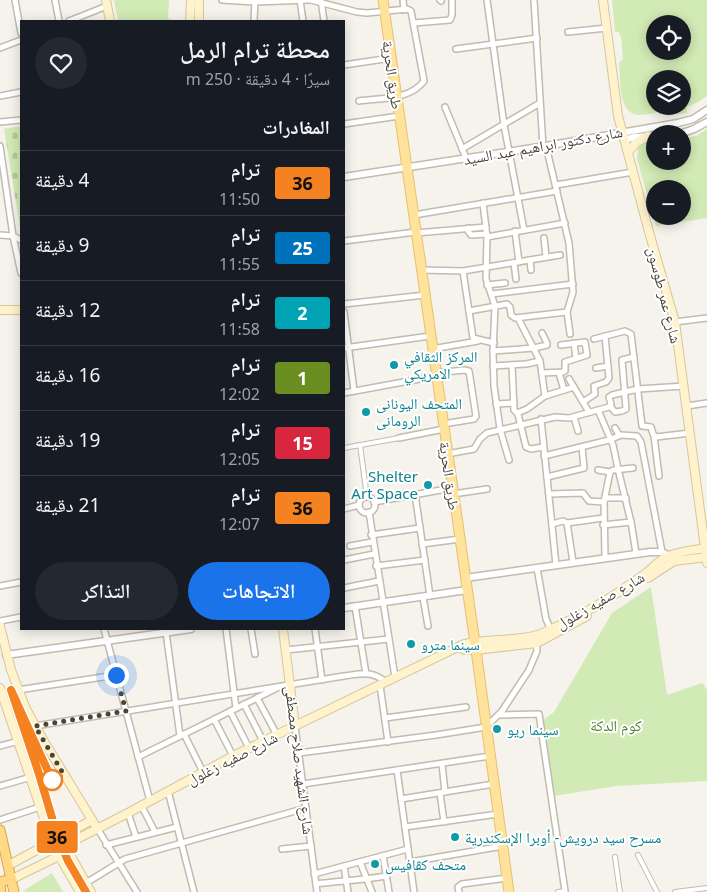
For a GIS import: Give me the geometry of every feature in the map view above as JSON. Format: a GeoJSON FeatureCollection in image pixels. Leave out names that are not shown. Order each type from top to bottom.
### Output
{"type":"FeatureCollection","features":[{"type":"Feature","properties":{"kind":"highway"},"geometry":{"type":"LineString","coordinates":[[0,830],[14,892]]}},
{"type":"Feature","properties":{"kind":"highway"},"geometry":{"type":"LineString","coordinates":[[0,882],[12,879]]}},
{"type":"Feature","properties":{"kind":"highway"},"geometry":{"type":"LineString","coordinates":[[0,886],[1,892]]}},
{"type":"Feature","properties":{"kind":"main road"},"geometry":{"type":"LineString","coordinates":[[190,20],[191,0]]}},
{"type":"Feature","properties":{"kind":"main road"},"geometry":{"type":"LineString","coordinates":[[199,0],[199,20]]}},
{"type":"Feature","properties":{"kind":"main road","name":"طريق الحرية"},"geometry":{"type":"LineString","coordinates":[[383,0],[509,892]]}},
{"type":"Feature","properties":{"kind":"main road","name":"شارع عمر طوسون"},"geometry":{"type":"LineString","coordinates":[[603,0],[616,107],[675,322],[706,555]]}},
{"type":"Feature","properties":{"kind":"main road"},"geometry":{"type":"LineString","coordinates":[[106,3],[110,20]]}},
{"type":"Feature","properties":{"kind":"main road"},"geometry":{"type":"LineString","coordinates":[[628,152],[636,143],[646,139]]}},
{"type":"Feature","properties":{"kind":"main road"},"geometry":{"type":"LineString","coordinates":[[0,310],[20,310]]}},
{"type":"Feature","properties":{"kind":"main road","name":"شارع صفيه زغلول"},"geometry":{"type":"LineString","coordinates":[[12,879],[59,856],[71,842],[233,756],[459,647],[536,639],[596,608],[668,556],[706,555]]}},
{"type":"Feature","properties":{"kind":"main road"},"geometry":{"type":"LineString","coordinates":[[0,626],[6,655],[18,690],[35,726],[97,828]]}},
{"type":"Feature","properties":{"kind":"main road","name":"شارع الشهيد صلاح مصطفى"},"geometry":{"type":"LineString","coordinates":[[283,630],[287,684],[295,726]]}},
{"type":"Feature","properties":{"kind":"main road"},"geometry":{"type":"LineString","coordinates":[[0,688],[2,699],[19,741],[52,842],[80,892]]}},
{"type":"Feature","properties":{"kind":"main road"},"geometry":{"type":"LineString","coordinates":[[9,865],[92,820]]}},
{"type":"Feature","properties":{"kind":"main road"},"geometry":{"type":"LineString","coordinates":[[60,837],[91,892]]}},
{"type":"Feature","properties":{"kind":"main road"},"geometry":{"type":"LineString","coordinates":[[40,848],[40,858],[47,862]]}},
{"type":"Feature","properties":{"kind":"street"},"geometry":{"type":"LineString","coordinates":[[15,0],[20,28]]}},
{"type":"Feature","properties":{"kind":"street"},"geometry":{"type":"LineString","coordinates":[[55,0],[59,20]]}},
{"type":"Feature","properties":{"kind":"street"},"geometry":{"type":"LineString","coordinates":[[222,0],[311,0],[321,1],[357,12],[411,11],[424,80],[411,93],[359,101]]}},
{"type":"Feature","properties":{"kind":"street"},"geometry":{"type":"LineString","coordinates":[[300,0],[303,20]]}},
{"type":"Feature","properties":{"kind":"street"},"geometry":{"type":"LineString","coordinates":[[403,0],[404,10]]}},
{"type":"Feature","properties":{"kind":"street"},"geometry":{"type":"LineString","coordinates":[[414,22],[450,20],[452,0]]}},
{"type":"Feature","properties":{"kind":"street"},"geometry":{"type":"LineString","coordinates":[[487,0],[504,125],[524,230]]}},
{"type":"Feature","properties":{"kind":"street"},"geometry":{"type":"LineString","coordinates":[[534,0],[544,146],[569,243],[573,284],[573,296],[567,312],[570,334]]}},
{"type":"Feature","properties":{"kind":"street"},"geometry":{"type":"LineString","coordinates":[[254,20],[255,1]]}},
{"type":"Feature","properties":{"kind":"street"},"geometry":{"type":"LineString","coordinates":[[321,1],[324,20]]}},
{"type":"Feature","properties":{"kind":"street"},"geometry":{"type":"LineString","coordinates":[[71,20],[106,3]]}},
{"type":"Feature","properties":{"kind":"street"},"geometry":{"type":"LineString","coordinates":[[568,32],[607,28]]}},
{"type":"Feature","properties":{"kind":"street"},"geometry":{"type":"LineString","coordinates":[[456,49],[537,38]]}},
{"type":"Feature","properties":{"kind":"street"},"geometry":{"type":"LineString","coordinates":[[0,48],[20,40]]}},
{"type":"Feature","properties":{"kind":"street"},"geometry":{"type":"LineString","coordinates":[[345,65],[391,58]]}},
{"type":"Feature","properties":{"kind":"street"},"geometry":{"type":"LineString","coordinates":[[0,96],[20,92]]}},
{"type":"Feature","properties":{"kind":"street"},"geometry":{"type":"LineString","coordinates":[[462,149],[540,103]]}},
{"type":"Feature","properties":{"kind":"street"},"geometry":{"type":"LineString","coordinates":[[445,107],[466,158]]}},
{"type":"Feature","properties":{"kind":"street","name":"شارع دكتور ابراهيم عبد السيد"},"geometry":{"type":"LineString","coordinates":[[345,177],[544,146],[623,136],[678,124],[692,119],[707,110]]}},
{"type":"Feature","properties":{"kind":"street"},"geometry":{"type":"LineString","coordinates":[[345,124],[399,116]]}},
{"type":"Feature","properties":{"kind":"street"},"geometry":{"type":"LineString","coordinates":[[0,122],[20,120]]}},
{"type":"Feature","properties":{"kind":"street"},"geometry":{"type":"LineString","coordinates":[[691,130],[707,122]]}},
{"type":"Feature","properties":{"kind":"street","name":"شارع دكتور ابراهيم عبد السيد"},"geometry":{"type":"LineString","coordinates":[[623,136],[646,136]]}},
{"type":"Feature","properties":{"kind":"street"},"geometry":{"type":"LineString","coordinates":[[0,146],[3,183],[20,268]]}},
{"type":"Feature","properties":{"kind":"street"},"geometry":{"type":"LineString","coordinates":[[414,215],[519,198],[556,188],[633,172]]}},
{"type":"Feature","properties":{"kind":"street"},"geometry":{"type":"LineString","coordinates":[[483,203],[487,235],[487,285],[495,306],[493,366],[496,404],[508,460]]}},
{"type":"Feature","properties":{"kind":"street"},"geometry":{"type":"LineString","coordinates":[[468,228],[468,232],[471,235],[487,235],[565,223]]}},
{"type":"Feature","properties":{"kind":"street"},"geometry":{"type":"LineString","coordinates":[[345,242],[416,232],[486,227]]}},
{"type":"Feature","properties":{"kind":"street"},"geometry":{"type":"LineString","coordinates":[[515,232],[516,279]]}},
{"type":"Feature","properties":{"kind":"street"},"geometry":{"type":"LineString","coordinates":[[0,234],[13,236],[20,240]]}},
{"type":"Feature","properties":{"kind":"street"},"geometry":{"type":"LineString","coordinates":[[544,238],[546,257]]}},
{"type":"Feature","properties":{"kind":"street"},"geometry":{"type":"LineString","coordinates":[[421,270],[463,271],[560,255]]}},
{"type":"Feature","properties":{"kind":"street"},"geometry":{"type":"LineString","coordinates":[[530,260],[531,270]]}},
{"type":"Feature","properties":{"kind":"street"},"geometry":{"type":"LineString","coordinates":[[463,271],[473,338],[479,341]]}},
{"type":"Feature","properties":{"kind":"street"},"geometry":{"type":"LineString","coordinates":[[487,285],[506,282]]}},
{"type":"Feature","properties":{"kind":"street"},"geometry":{"type":"LineString","coordinates":[[492,294],[573,284]]}},
{"type":"Feature","properties":{"kind":"street"},"geometry":{"type":"LineString","coordinates":[[345,304],[424,295]]}},
{"type":"Feature","properties":{"kind":"street"},"geometry":{"type":"LineString","coordinates":[[469,311],[507,304],[509,305],[510,315],[514,318],[567,312]]}},
{"type":"Feature","properties":{"kind":"street"},"geometry":{"type":"LineString","coordinates":[[518,318],[540,361],[545,396]]}},
{"type":"Feature","properties":{"kind":"street"},"geometry":{"type":"LineString","coordinates":[[675,322],[707,318]]}},
{"type":"Feature","properties":{"kind":"street"},"geometry":{"type":"LineString","coordinates":[[345,330],[346,348],[354,391]]}},
{"type":"Feature","properties":{"kind":"street"},"geometry":{"type":"LineString","coordinates":[[594,339],[626,331],[631,334],[641,424],[643,427],[652,428],[659,476]]}},
{"type":"Feature","properties":{"kind":"street"},"geometry":{"type":"LineString","coordinates":[[493,351],[534,348],[547,344],[542,333]]}},
{"type":"Feature","properties":{"kind":"street"},"geometry":{"type":"LineString","coordinates":[[346,348],[430,336]]}},
{"type":"Feature","properties":{"kind":"street"},"geometry":{"type":"LineString","coordinates":[[583,402],[595,394],[594,386],[608,381],[610,374],[605,336]]}},
{"type":"Feature","properties":{"kind":"street"},"geometry":{"type":"LineString","coordinates":[[432,349],[479,341],[494,343]]}},
{"type":"Feature","properties":{"kind":"street"},"geometry":{"type":"LineString","coordinates":[[542,373],[565,371],[565,362],[587,355],[586,344],[583,342],[561,344]]}},
{"type":"Feature","properties":{"kind":"street"},"geometry":{"type":"LineString","coordinates":[[574,343],[576,358]]}},
{"type":"Feature","properties":{"kind":"street"},"geometry":{"type":"LineString","coordinates":[[634,357],[622,360],[626,392],[626,406],[624,410],[614,412],[610,406],[610,396],[626,392],[638,389],[684,386]]}},
{"type":"Feature","properties":{"kind":"street"},"geometry":{"type":"LineString","coordinates":[[493,366],[540,361]]}},
{"type":"Feature","properties":{"kind":"street"},"geometry":{"type":"LineString","coordinates":[[512,365],[514,411],[517,413],[527,448],[531,450],[543,447]]}},
{"type":"Feature","properties":{"kind":"street"},"geometry":{"type":"LineString","coordinates":[[596,368],[608,366]]}},
{"type":"Feature","properties":{"kind":"street"},"geometry":{"type":"LineString","coordinates":[[345,393],[464,370],[468,371],[476,416],[474,419],[399,438],[345,448]]}},
{"type":"Feature","properties":{"kind":"street"},"geometry":{"type":"LineString","coordinates":[[558,373],[564,390]]}},
{"type":"Feature","properties":{"kind":"street"},"geometry":{"type":"LineString","coordinates":[[569,379],[589,412]]}},
{"type":"Feature","properties":{"kind":"street"},"geometry":{"type":"LineString","coordinates":[[517,413],[527,409],[545,396],[574,387]]}},
{"type":"Feature","properties":{"kind":"street"},"geometry":{"type":"LineString","coordinates":[[496,404],[514,403]]}},
{"type":"Feature","properties":{"kind":"street"},"geometry":{"type":"LineString","coordinates":[[687,406],[707,403]]}},
{"type":"Feature","properties":{"kind":"street"},"geometry":{"type":"LineString","coordinates":[[447,454],[470,450],[477,446],[483,435],[500,429],[557,416],[565,418],[574,417],[610,406]]}},
{"type":"Feature","properties":{"kind":"street"},"geometry":{"type":"LineString","coordinates":[[598,410],[612,440],[626,498],[636,553]]}},
{"type":"Feature","properties":{"kind":"street"},"geometry":{"type":"LineString","coordinates":[[574,417],[578,431]]}},
{"type":"Feature","properties":{"kind":"street"},"geometry":{"type":"LineString","coordinates":[[541,419],[556,565]]}},
{"type":"Feature","properties":{"kind":"street"},"geometry":{"type":"LineString","coordinates":[[615,428],[619,435]]}},
{"type":"Feature","properties":{"kind":"street"},"geometry":{"type":"LineString","coordinates":[[654,436],[690,433]]}},
{"type":"Feature","properties":{"kind":"street"},"geometry":{"type":"LineString","coordinates":[[466,578],[636,553],[668,556],[639,438],[634,435],[619,435],[612,440],[544,456]]}},
{"type":"Feature","properties":{"kind":"street"},"geometry":{"type":"LineString","coordinates":[[360,445],[367,497],[374,502],[415,494],[487,488]]}},
{"type":"Feature","properties":{"kind":"street"},"geometry":{"type":"LineString","coordinates":[[547,477],[583,468],[582,447]]}},
{"type":"Feature","properties":{"kind":"street"},"geometry":{"type":"LineString","coordinates":[[598,470],[610,472],[618,469],[633,468]]}},
{"type":"Feature","properties":{"kind":"street"},"geometry":{"type":"LineString","coordinates":[[605,558],[604,500],[610,472]]}},
{"type":"Feature","properties":{"kind":"street"},"geometry":{"type":"LineString","coordinates":[[549,494],[583,493],[589,501],[626,498]]}},
{"type":"Feature","properties":{"kind":"street"},"geometry":{"type":"LineString","coordinates":[[415,494],[425,560],[428,626]]}},
{"type":"Feature","properties":{"kind":"street"},"geometry":{"type":"LineString","coordinates":[[367,497],[360,500],[359,505],[361,510],[368,512]]}},
{"type":"Feature","properties":{"kind":"street"},"geometry":{"type":"LineString","coordinates":[[368,512],[374,507],[374,502]]}},
{"type":"Feature","properties":{"kind":"street"},"geometry":{"type":"LineString","coordinates":[[345,509],[359,505]]}},
{"type":"Feature","properties":{"kind":"street"},"geometry":{"type":"LineString","coordinates":[[368,512],[395,677]]}},
{"type":"Feature","properties":{"kind":"street"},"geometry":{"type":"LineString","coordinates":[[552,524],[564,521],[567,523],[604,518]]}},
{"type":"Feature","properties":{"kind":"street"},"geometry":{"type":"LineString","coordinates":[[603,525],[631,522]]}},
{"type":"Feature","properties":{"kind":"street"},"geometry":{"type":"LineString","coordinates":[[567,523],[573,562]]}},
{"type":"Feature","properties":{"kind":"street"},"geometry":{"type":"LineString","coordinates":[[371,535],[420,528]]}},
{"type":"Feature","properties":{"kind":"street"},"geometry":{"type":"LineString","coordinates":[[422,544],[460,539]]}},
{"type":"Feature","properties":{"kind":"street"},"geometry":{"type":"LineString","coordinates":[[350,546],[372,542]]}},
{"type":"Feature","properties":{"kind":"street"},"geometry":{"type":"LineString","coordinates":[[345,560],[374,554]]}},
{"type":"Feature","properties":{"kind":"street"},"geometry":{"type":"LineString","coordinates":[[376,566],[425,560]]}},
{"type":"Feature","properties":{"kind":"street"},"geometry":{"type":"LineString","coordinates":[[537,568],[546,619],[553,631]]}},
{"type":"Feature","properties":{"kind":"street"},"geometry":{"type":"LineString","coordinates":[[345,588],[379,581]]}},
{"type":"Feature","properties":{"kind":"street"},"geometry":{"type":"LineString","coordinates":[[0,586],[20,582]]}},
{"type":"Feature","properties":{"kind":"street"},"geometry":{"type":"LineString","coordinates":[[345,608],[467,590]]}},
{"type":"Feature","properties":{"kind":"street"},"geometry":{"type":"LineString","coordinates":[[355,606],[366,674]]}},
{"type":"Feature","properties":{"kind":"street"},"geometry":{"type":"LineString","coordinates":[[0,621],[20,617]]}},
{"type":"Feature","properties":{"kind":"street"},"geometry":{"type":"LineString","coordinates":[[104,630],[150,801]]}},
{"type":"Feature","properties":{"kind":"street"},"geometry":{"type":"LineString","coordinates":[[6,655],[183,630]]}},
{"type":"Feature","properties":{"kind":"street"},"geometry":{"type":"LineString","coordinates":[[226,630],[234,693],[233,710],[249,748]]}},
{"type":"Feature","properties":{"kind":"street"},"geometry":{"type":"LineString","coordinates":[[251,630],[255,654]]}},
{"type":"Feature","properties":{"kind":"street"},"geometry":{"type":"LineString","coordinates":[[315,630],[322,680]]}},
{"type":"Feature","properties":{"kind":"street"},"geometry":{"type":"LineString","coordinates":[[166,632],[175,703],[182,735],[203,772]]}},
{"type":"Feature","properties":{"kind":"street"},"geometry":{"type":"LineString","coordinates":[[286,650],[389,639]]}},
{"type":"Feature","properties":{"kind":"street"},"geometry":{"type":"LineString","coordinates":[[299,753],[486,727],[499,715],[531,665],[537,651],[536,639]]}},
{"type":"Feature","properties":{"kind":"street"},"geometry":{"type":"LineString","coordinates":[[35,726],[287,684],[366,674],[376,675],[382,683],[388,742]]}},
{"type":"Feature","properties":{"kind":"street"},"geometry":{"type":"LineString","coordinates":[[18,690],[116,675]]}},
{"type":"Feature","properties":{"kind":"street"},"geometry":{"type":"LineString","coordinates":[[138,757],[287,684]]}},
{"type":"Feature","properties":{"kind":"street"},"geometry":{"type":"LineString","coordinates":[[257,698],[276,735]]}},
{"type":"Feature","properties":{"kind":"street"},"geometry":{"type":"LineString","coordinates":[[244,704],[263,741]]}},
{"type":"Feature","properties":{"kind":"street"},"geometry":{"type":"LineString","coordinates":[[385,718],[466,708]]}},
{"type":"Feature","properties":{"kind":"street"},"geometry":{"type":"LineString","coordinates":[[499,715],[539,714],[565,891],[558,892]]}},
{"type":"Feature","properties":{"kind":"street"},"geometry":{"type":"LineString","coordinates":[[214,719],[233,756]]}},
{"type":"Feature","properties":{"kind":"street","name":"شارع الشهيد صلاح مصطفى"},"geometry":{"type":"LineString","coordinates":[[295,726],[317,892]]}},
{"type":"Feature","properties":{"kind":"street"},"geometry":{"type":"LineString","coordinates":[[0,746],[19,741]]}},
{"type":"Feature","properties":{"kind":"street"},"geometry":{"type":"LineString","coordinates":[[303,784],[490,756]]}},
{"type":"Feature","properties":{"kind":"street"},"geometry":{"type":"LineString","coordinates":[[442,764],[444,822]]}},
{"type":"Feature","properties":{"kind":"street"},"geometry":{"type":"LineString","coordinates":[[397,770],[414,892]]}},
{"type":"Feature","properties":{"kind":"street"},"geometry":{"type":"LineString","coordinates":[[0,786],[31,777]]}},
{"type":"Feature","properties":{"kind":"street"},"geometry":{"type":"LineString","coordinates":[[401,799],[494,784]]}},
{"type":"Feature","properties":{"kind":"street"},"geometry":{"type":"LineString","coordinates":[[168,791],[194,892]]}},
{"type":"Feature","properties":{"kind":"street"},"geometry":{"type":"LineString","coordinates":[[141,805],[155,832]]}},
{"type":"Feature","properties":{"kind":"street"},"geometry":{"type":"LineString","coordinates":[[0,820],[40,807]]}},
{"type":"Feature","properties":{"kind":"street"},"geometry":{"type":"LineString","coordinates":[[86,883],[118,863],[306,808]]}},
{"type":"Feature","properties":{"kind":"street"},"geometry":{"type":"LineString","coordinates":[[128,813],[136,837]]}},
{"type":"Feature","properties":{"kind":"street"},"geometry":{"type":"LineString","coordinates":[[405,827],[498,814]]}},
{"type":"Feature","properties":{"kind":"street"},"geometry":{"type":"LineString","coordinates":[[106,845],[177,827]]}},
{"type":"Feature","properties":{"kind":"street"},"geometry":{"type":"LineString","coordinates":[[97,828],[137,892]]}},
{"type":"Feature","properties":{"kind":"street"},"geometry":{"type":"LineString","coordinates":[[282,850],[311,846]]}},
{"type":"Feature","properties":{"kind":"street"},"geometry":{"type":"LineString","coordinates":[[410,862],[503,846]]}},
{"type":"Feature","properties":{"kind":"street"},"geometry":{"type":"LineString","coordinates":[[314,874],[408,849]]}},
{"type":"Feature","properties":{"kind":"street"},"geometry":{"type":"LineString","coordinates":[[638,855],[657,892]]}},
{"type":"Feature","properties":{"kind":"street"},"geometry":{"type":"LineString","coordinates":[[383,856],[389,892]]}},
{"type":"Feature","properties":{"kind":"street"},"geometry":{"type":"LineString","coordinates":[[615,857],[620,892]]}},
{"type":"Feature","properties":{"kind":"street"},"geometry":{"type":"LineString","coordinates":[[360,862],[372,892]]}},
{"type":"Feature","properties":{"kind":"street"},"geometry":{"type":"LineString","coordinates":[[344,866],[348,892]]}},
{"type":"Feature","properties":{"kind":"street"},"geometry":{"type":"LineString","coordinates":[[316,884],[367,880],[386,876]]}},
{"type":"Feature","properties":{"kind":"street"},"geometry":{"type":"LineString","coordinates":[[459,891],[462,884],[507,878]]}},
{"type":"Feature","properties":{"kind":"street"},"geometry":{"type":"LineString","coordinates":[[675,892],[707,888]]}},
{"type":"Feature","properties":{"kind":"green space"},"geometry":{"type":"Polygon","coordinates":[[[114,0],[169,0],[168,18],[172,20],[118,20],[114,0]]]}},
{"type":"Feature","properties":{"kind":"green space"},"geometry":{"type":"Polygon","coordinates":[[[612,0],[707,0],[707,96],[691,105],[691,70],[646,70],[646,114],[631,113],[626,108],[621,94],[619,63],[623,59],[619,32],[615,32],[612,0]]]}},
{"type":"Feature","properties":{"kind":"green space"},"geometry":{"type":"Polygon","coordinates":[[[20,126],[20,227],[4,129],[20,126]]]}},
{"type":"Feature","properties":{"kind":"green space"},"geometry":{"type":"Polygon","coordinates":[[[707,129],[707,218],[691,221],[691,180],[646,180],[646,191],[637,159],[638,148],[646,140],[646,170],[691,170],[691,137],[707,129]]]}},
{"type":"Feature","properties":{"kind":"green space","name":"كوم الدكة"},"geometry":{"type":"Polygon","coordinates":[[[651,587],[667,695],[702,683],[707,690],[707,781],[616,786],[554,796],[542,721],[554,712],[612,613],[651,587]]]}},
{"type":"Feature","properties":{"kind":"green space"},"geometry":{"type":"Polygon","coordinates":[[[52,873],[63,892],[23,892],[26,889],[52,873]]]}},
{"type":"Feature","properties":{"kind":"tram line"},"geometry":{"type":"LineString","coordinates":[[11,690],[58,838],[68,861],[86,892]]}},
{"type":"Feature","properties":{"kind":"tram line","name":"36"},"geometry":{"type":"LineString","coordinates":[[52,780],[11,690],[63,852],[86,892]]}},
{"type":"Feature","properties":{"kind":"place","name":"المركز الثقافي الامريكي"},"geometry":{"type":"Point","coordinates":[394,365]}},
{"type":"Feature","properties":{"kind":"place","name":"المتحف اليونانى الرومانى"},"geometry":{"type":"Point","coordinates":[366,412]}},
{"type":"Feature","properties":{"kind":"place","name":"Shelter Art Space"},"geometry":{"type":"Point","coordinates":[428,485]}},
{"type":"Feature","properties":{"kind":"place","name":"سينما مترو"},"geometry":{"type":"Point","coordinates":[411,644]}},
{"type":"Feature","properties":{"kind":"place","name":"سينما ريو"},"geometry":{"type":"Point","coordinates":[497,729]}},
{"type":"Feature","properties":{"kind":"place","name":"مسرح سيد درويش- أوبرا الإسكندرية"},"geometry":{"type":"Point","coordinates":[455,837]}},
{"type":"Feature","properties":{"kind":"place","name":"متحف كڤافيس"},"geometry":{"type":"Point","coordinates":[375,864]}},
{"type":"Feature","properties":{"kind":"route"},"geometry":{"type":"LineString","coordinates":[[52,780],[64,775],[35,726],[126,711],[116,675]]}}]}
